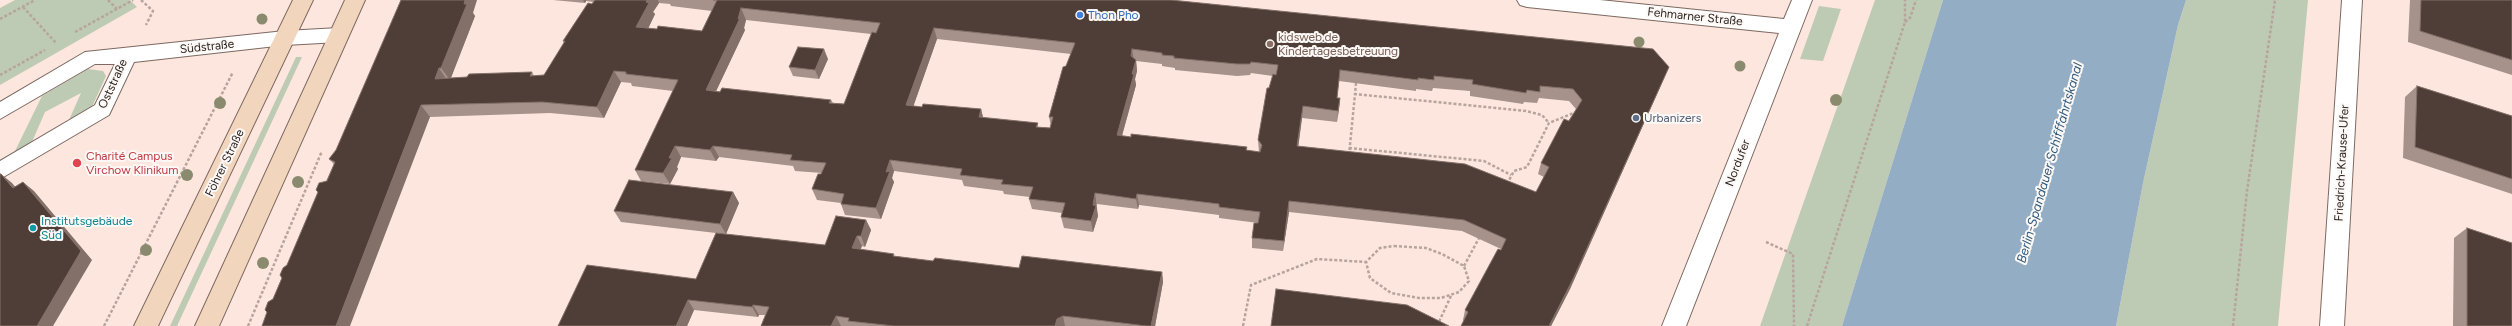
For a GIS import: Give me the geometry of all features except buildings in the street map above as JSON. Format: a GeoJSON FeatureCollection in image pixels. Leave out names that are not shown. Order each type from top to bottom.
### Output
{"type":"FeatureCollection","features":[{"type":"Feature","properties":{"kind":"main road","name":"Föhrer Straße"},"geometry":{"type":"LineString","coordinates":[[146,326],[303,0]]}},
{"type":"Feature","properties":{"kind":"main road"},"geometry":{"type":"LineString","coordinates":[[207,326],[355,0]]}},
{"type":"Feature","properties":{"kind":"street","name":"Fehmarner Straße"},"geometry":{"type":"LineString","coordinates":[[1527,0],[1790,28]]}},
{"type":"Feature","properties":{"kind":"street","name":"Nordufer"},"geometry":{"type":"LineString","coordinates":[[1674,326],[1802,0]]}},
{"type":"Feature","properties":{"kind":"street","name":"Friedrich-Krause-Ufer"},"geometry":{"type":"LineString","coordinates":[[2332,326],[2352,0]]}},
{"type":"Feature","properties":{"kind":"lane","name":"Südstraße"},"geometry":{"type":"LineString","coordinates":[[128,56],[285,38],[339,35]]}},
{"type":"Feature","properties":{"kind":"lane","name":"Oststraße"},"geometry":{"type":"LineString","coordinates":[[0,111],[92,57],[128,56],[102,110],[0,171]]}},
{"type":"Feature","properties":{"kind":"path"},"geometry":{"type":"LineString","coordinates":[[0,19],[35,0]]}},
{"type":"Feature","properties":{"kind":"path"},"geometry":{"type":"LineString","coordinates":[[108,0],[117,9]]}},
{"type":"Feature","properties":{"kind":"path"},"geometry":{"type":"LineString","coordinates":[[1807,326],[1905,22],[1905,0]]}},
{"type":"Feature","properties":{"kind":"path"},"geometry":{"type":"LineString","coordinates":[[1905,22],[1910,18],[1916,0]]}},
{"type":"Feature","properties":{"kind":"path"},"geometry":{"type":"LineString","coordinates":[[2233,326],[2247,191],[2276,0]]}},
{"type":"Feature","properties":{"kind":"path"},"geometry":{"type":"LineString","coordinates":[[23,7],[56,43]]}},
{"type":"Feature","properties":{"kind":"path"},"geometry":{"type":"LineString","coordinates":[[104,326],[248,43]]}},
{"type":"Feature","properties":{"kind":"path"},"geometry":{"type":"LineString","coordinates":[[1348,162],[1356,83]]}},
{"type":"Feature","properties":{"kind":"path"},"geometry":{"type":"LineString","coordinates":[[1355,94],[1526,110],[1542,115],[1549,123]]}},
{"type":"Feature","properties":{"kind":"path"},"geometry":{"type":"LineString","coordinates":[[1503,190],[1514,171],[1527,167],[1549,123],[1579,111]]}},
{"type":"Feature","properties":{"kind":"path"},"geometry":{"type":"LineString","coordinates":[[248,326],[324,145]]}},
{"type":"Feature","properties":{"kind":"path"},"geometry":{"type":"LineString","coordinates":[[1349,148],[1484,162],[1512,175]]}},
{"type":"Feature","properties":{"kind":"path"},"geometry":{"type":"LineString","coordinates":[[1464,266],[1479,238]]}},
{"type":"Feature","properties":{"kind":"path"},"geometry":{"type":"LineString","coordinates":[[1766,242],[1793,254],[1794,326]]}},
{"type":"Feature","properties":{"kind":"path"},"geometry":{"type":"LineString","coordinates":[[1408,246],[1426,248],[1442,254],[1464,266],[1468,273],[1469,281],[1465,288],[1441,298],[1419,298],[1391,293],[1370,278],[1366,262],[1370,256],[1380,248],[1408,246]]}},
{"type":"Feature","properties":{"kind":"path"},"geometry":{"type":"LineString","coordinates":[[1243,326],[1251,285],[1317,259],[1366,262]]}},
{"type":"Feature","properties":{"kind":"path"},"geometry":{"type":"LineString","coordinates":[[1437,326],[1451,295]]}},
{"type":"Feature","properties":{"kind":"green space"},"geometry":{"type":"Polygon","coordinates":[[[15,0],[130,0],[137,7],[0,85],[0,8],[15,0]]]}},
{"type":"Feature","properties":{"kind":"green space"},"geometry":{"type":"Polygon","coordinates":[[[1875,0],[1943,0],[1842,326],[1760,326],[1875,0]]]}},
{"type":"Feature","properties":{"kind":"green space"},"geometry":{"type":"Polygon","coordinates":[[[2186,0],[2308,0],[2278,326],[2116,326],[2143,183],[2178,25],[2186,0]]]}},
{"type":"Feature","properties":{"kind":"green space"},"geometry":{"type":"Polygon","coordinates":[[[1819,6],[1841,9],[1823,61],[1800,59],[1819,6]]]}},
{"type":"Feature","properties":{"kind":"green space"},"geometry":{"type":"Polygon","coordinates":[[[296,57],[302,57],[177,326],[170,326],[296,57]]]}},
{"type":"Feature","properties":{"kind":"green space"},"geometry":{"type":"Polygon","coordinates":[[[88,69],[103,71],[106,76],[92,107],[69,120],[81,93],[45,112],[32,142],[14,153],[42,96],[88,69]]]}},
{"type":"Feature","properties":{"kind":"water","name":"Berlin-Spandauer Schifffahrtskanal"},"geometry":{"type":"Polygon","coordinates":[[[1943,0],[2186,0],[2178,25],[2143,183],[2116,326],[1842,326],[1943,0]]]}},
{"type":"Feature","properties":{"kind":"place","name":"Thon Pho"},"geometry":{"type":"Point","coordinates":[1080,15]}},
{"type":"Feature","properties":{"kind":"place","name":"kidsweb.de Kindertagesbetreuung"},"geometry":{"type":"Point","coordinates":[1270,44]}},
{"type":"Feature","properties":{"kind":"place","name":"Urbanizers"},"geometry":{"type":"Point","coordinates":[1636,118]}},
{"type":"Feature","properties":{"kind":"place","name":"Charité Campus Virchow Klinikum"},"geometry":{"type":"Point","coordinates":[77,163]}},
{"type":"Feature","properties":{"kind":"place","name":"Institutsgebäude Süd"},"geometry":{"type":"Point","coordinates":[33,228]}}]}
